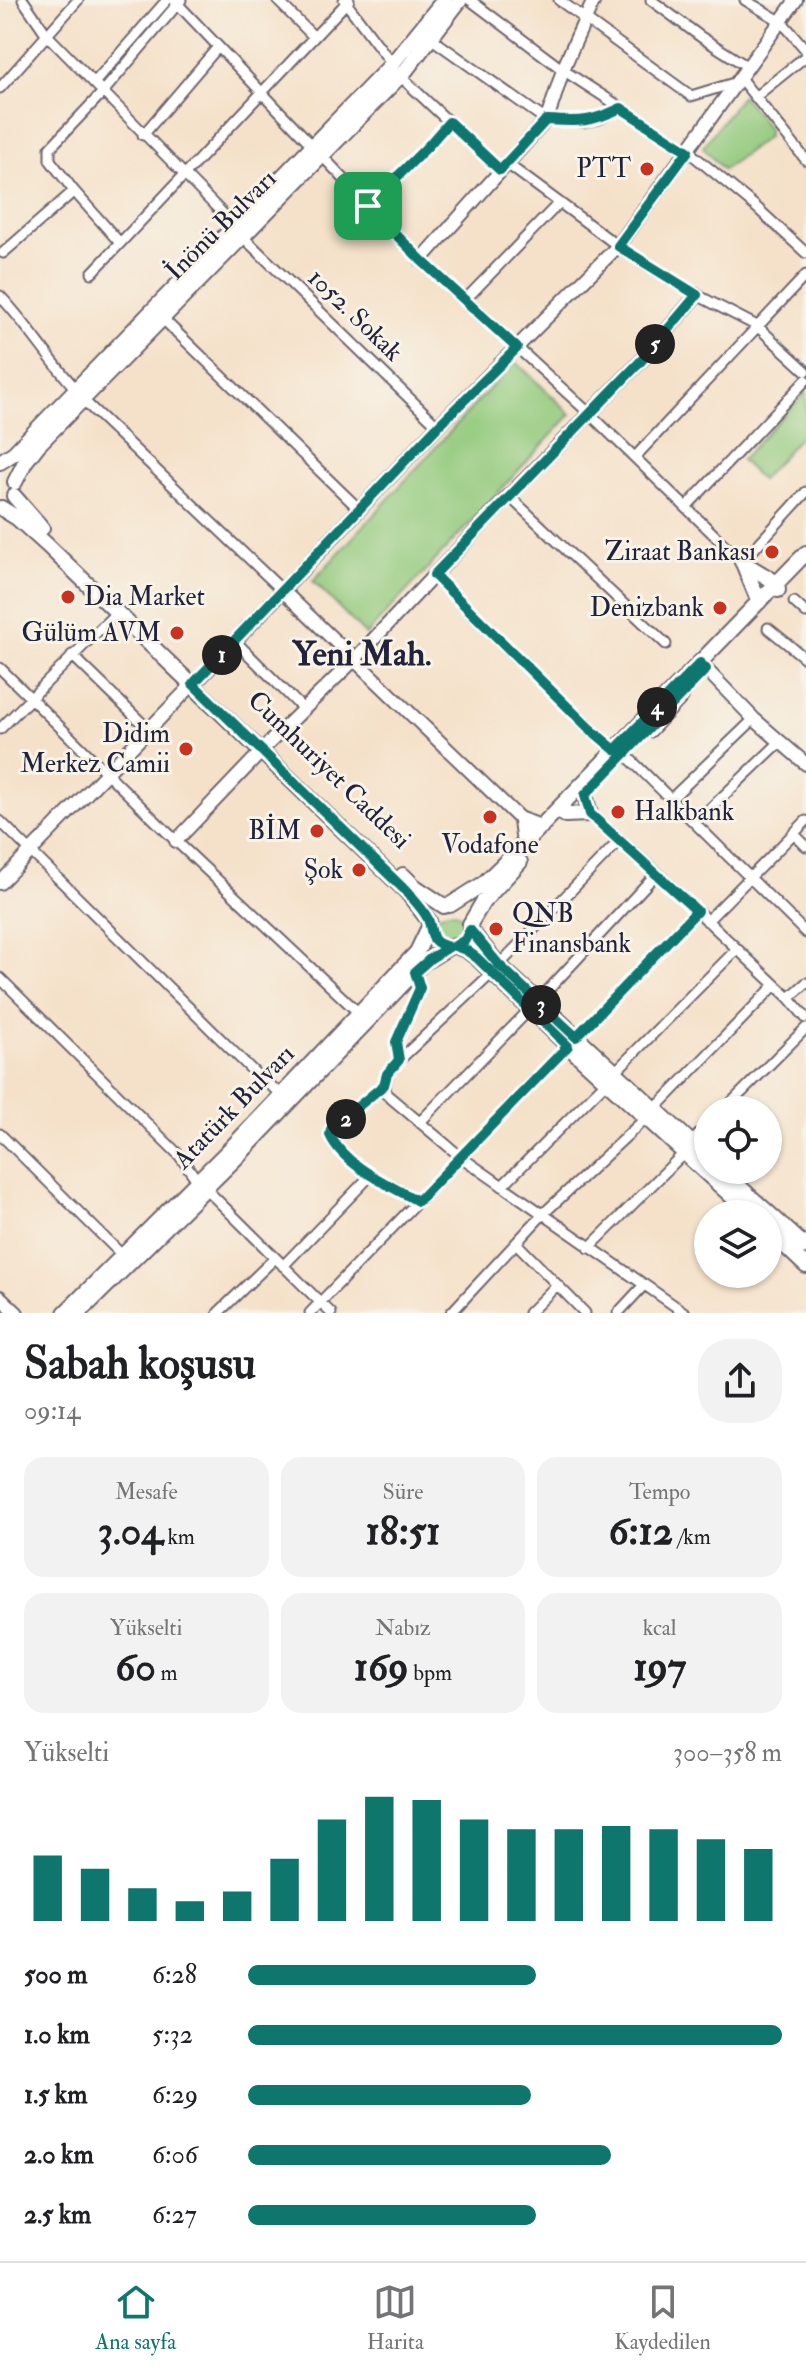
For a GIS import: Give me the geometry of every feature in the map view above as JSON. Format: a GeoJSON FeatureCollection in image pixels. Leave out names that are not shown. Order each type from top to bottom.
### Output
{"type":"FeatureCollection","features":[{"type":"Feature","properties":{"kind":"main road","name":"İnönü Bulvarı"},"geometry":{"type":"LineString","coordinates":[[396,70],[444,0]]}},
{"type":"Feature","properties":{"kind":"main road","name":"İnönü Bulvarı"},"geometry":{"type":"LineString","coordinates":[[0,508],[11,501],[25,462],[80,395],[396,70],[432,39],[460,0]]}},
{"type":"Feature","properties":{"kind":"main road","name":"İnönü Bulvarı"},"geometry":{"type":"LineString","coordinates":[[0,464],[162,318],[239,231]]}},
{"type":"Feature","properties":{"kind":"main road","name":"Cumhuriyet Caddesi"},"geometry":{"type":"LineString","coordinates":[[0,464],[10,472],[14,489],[51,538],[196,682],[414,886],[447,906]]}},
{"type":"Feature","properties":{"kind":"main road","name":"Cumhuriyet Caddesi"},"geometry":{"type":"LineString","coordinates":[[0,508],[27,527],[196,682]]}},
{"type":"Feature","properties":{"kind":"main road"},"geometry":{"type":"LineString","coordinates":[[738,1200],[688,1147],[495,969],[466,950],[435,941],[429,924],[435,912],[483,884],[620,752],[778,588],[806,553]]}},
{"type":"Feature","properties":{"kind":"main road"},"geometry":{"type":"LineString","coordinates":[[742,562],[778,588]]}},
{"type":"Feature","properties":{"kind":"main road"},"geometry":{"type":"LineString","coordinates":[[742,562],[759,602]]}},
{"type":"Feature","properties":{"kind":"main road"},"geometry":{"type":"LineString","coordinates":[[703,666],[759,602],[806,566]]}},
{"type":"Feature","properties":{"kind":"main road","name":"Cumhuriyet Caddesi"},"geometry":{"type":"LineString","coordinates":[[265,747],[407,892],[429,924]]}},
{"type":"Feature","properties":{"kind":"main road"},"geometry":{"type":"LineString","coordinates":[[452,947],[465,940],[483,902],[585,795],[620,752]]}},
{"type":"Feature","properties":{"kind":"main road"},"geometry":{"type":"LineString","coordinates":[[565,815],[590,814],[585,795]]}},
{"type":"Feature","properties":{"kind":"main road"},"geometry":{"type":"LineString","coordinates":[[524,844],[521,820],[541,827]]}},
{"type":"Feature","properties":{"kind":"main road"},"geometry":{"type":"LineString","coordinates":[[447,906],[461,909],[469,918],[470,927],[495,969]]}},
{"type":"Feature","properties":{"kind":"main road","name":"Atatürk Bulvarı"},"geometry":{"type":"LineString","coordinates":[[79,1313],[363,1017],[417,952],[429,924]]}},
{"type":"Feature","properties":{"kind":"main road","name":"Atatürk Bulvarı"},"geometry":{"type":"LineString","coordinates":[[65,1313],[122,1255],[201,1184],[281,1094],[431,958],[452,947]]}},
{"type":"Feature","properties":{"kind":"main road"},"geometry":{"type":"LineString","coordinates":[[688,1147],[694,1150]]}},
{"type":"Feature","properties":{"kind":"main road"},"geometry":{"type":"LineString","coordinates":[[736,1184],[806,1247]]}},
{"type":"Feature","properties":{"kind":"main road"},"geometry":{"type":"LineString","coordinates":[[782,1243],[806,1266]]}},
{"type":"Feature","properties":{"kind":"street","name":"1052. Sokak"},"geometry":{"type":"LineString","coordinates":[[23,0],[47,35],[143,135],[438,426]]}},
{"type":"Feature","properties":{"kind":"street"},"geometry":{"type":"LineString","coordinates":[[0,88],[78,0]]}},
{"type":"Feature","properties":{"kind":"street"},"geometry":{"type":"LineString","coordinates":[[94,83],[167,0]]}},
{"type":"Feature","properties":{"kind":"street"},"geometry":{"type":"LineString","coordinates":[[277,0],[314,37]]}},
{"type":"Feature","properties":{"kind":"street"},"geometry":{"type":"LineString","coordinates":[[470,0],[563,70],[688,151],[806,253]]}},
{"type":"Feature","properties":{"kind":"street"},"geometry":{"type":"LineString","coordinates":[[559,0],[691,96],[737,81]]}},
{"type":"Feature","properties":{"kind":"street"},"geometry":{"type":"LineString","coordinates":[[421,260],[546,120],[563,70],[594,0]]}},
{"type":"Feature","properties":{"kind":"street"},"geometry":{"type":"LineString","coordinates":[[651,0],[748,67]]}},
{"type":"Feature","properties":{"kind":"street"},"geometry":{"type":"LineString","coordinates":[[745,0],[782,22],[806,53],[755,97]]}},
{"type":"Feature","properties":{"kind":"street"},"geometry":{"type":"LineString","coordinates":[[0,883],[196,682],[438,426],[618,246],[796,0]]}},
{"type":"Feature","properties":{"kind":"street"},"geometry":{"type":"LineString","coordinates":[[120,243],[50,160],[50,148],[103,92],[178,1],[421,260],[589,413],[742,562],[806,492]]}},
{"type":"Feature","properties":{"kind":"street"},"geometry":{"type":"LineString","coordinates":[[92,273],[347,1],[396,70],[449,122],[503,167],[618,246],[697,295],[757,326],[806,371]]}},
{"type":"Feature","properties":{"kind":"street"},"geometry":{"type":"LineString","coordinates":[[432,39],[546,120],[585,122],[621,108]]}},
{"type":"Feature","properties":{"kind":"street"},"geometry":{"type":"LineString","coordinates":[[143,135],[218,47]]}},
{"type":"Feature","properties":{"kind":"street"},"geometry":{"type":"LineString","coordinates":[[737,81],[755,97],[806,160]]}},
{"type":"Feature","properties":{"kind":"street"},"geometry":{"type":"LineString","coordinates":[[368,206],[449,122]]}},
{"type":"Feature","properties":{"kind":"street"},"geometry":{"type":"LineString","coordinates":[[3,253],[74,191]]}},
{"type":"Feature","properties":{"kind":"street"},"geometry":{"type":"LineString","coordinates":[[465,300],[559,203]]}},
{"type":"Feature","properties":{"kind":"street"},"geometry":{"type":"LineString","coordinates":[[635,457],[806,275]]}},
{"type":"Feature","properties":{"kind":"street"},"geometry":{"type":"LineString","coordinates":[[176,841],[641,361],[697,295]]}},
{"type":"Feature","properties":{"kind":"street"},"geometry":{"type":"LineString","coordinates":[[0,297],[80,395],[521,820]]}},
{"type":"Feature","properties":{"kind":"street"},"geometry":{"type":"LineString","coordinates":[[162,318],[360,510]]}},
{"type":"Feature","properties":{"kind":"street"},"geometry":{"type":"LineString","coordinates":[[686,507],[806,380]]}},
{"type":"Feature","properties":{"kind":"street"},"geometry":{"type":"LineString","coordinates":[[509,496],[666,644]]}},
{"type":"Feature","properties":{"kind":"street"},"geometry":{"type":"LineString","coordinates":[[434,575],[589,728],[671,799],[806,933]]}},
{"type":"Feature","properties":{"kind":"street"},"geometry":{"type":"LineString","coordinates":[[794,602],[806,613]]}},
{"type":"Feature","properties":{"kind":"street"},"geometry":{"type":"LineString","coordinates":[[0,729],[117,612]]}},
{"type":"Feature","properties":{"kind":"street"},"geometry":{"type":"LineString","coordinates":[[768,628],[806,659]]}},
{"type":"Feature","properties":{"kind":"street"},"geometry":{"type":"LineString","coordinates":[[235,641],[304,710]]}},
{"type":"Feature","properties":{"kind":"street"},"geometry":{"type":"LineString","coordinates":[[72,655],[149,730]]}},
{"type":"Feature","properties":{"kind":"street"},"geometry":{"type":"LineString","coordinates":[[703,666],[754,719],[806,764]]}},
{"type":"Feature","properties":{"kind":"street"},"geometry":{"type":"LineString","coordinates":[[0,668],[176,841],[363,1017]]}},
{"type":"Feature","properties":{"kind":"street"},"geometry":{"type":"LineString","coordinates":[[671,799],[754,719]]}},
{"type":"Feature","properties":{"kind":"street"},"geometry":{"type":"LineString","coordinates":[[695,823],[781,741]]}},
{"type":"Feature","properties":{"kind":"street"},"geometry":{"type":"LineString","coordinates":[[590,814],[657,873],[789,998],[806,1018]]}},
{"type":"Feature","properties":{"kind":"street"},"geometry":{"type":"LineString","coordinates":[[0,821],[256,1074],[281,1094]]}},
{"type":"Feature","properties":{"kind":"street"},"geometry":{"type":"LineString","coordinates":[[707,921],[806,821]]}},
{"type":"Feature","properties":{"kind":"street"},"geometry":{"type":"LineString","coordinates":[[794,834],[806,846]]}},
{"type":"Feature","properties":{"kind":"street"},"geometry":{"type":"LineString","coordinates":[[619,841],[495,969],[399,1060],[387,1074],[384,1085],[386,1094],[461,1157],[685,1313]]}},
{"type":"Feature","properties":{"kind":"street"},"geometry":{"type":"LineString","coordinates":[[420,1122],[534,1006],[657,873]]}},
{"type":"Feature","properties":{"kind":"street"},"geometry":{"type":"LineString","coordinates":[[310,1313],[697,911]]}},
{"type":"Feature","properties":{"kind":"street"},"geometry":{"type":"LineString","coordinates":[[502,1186],[737,949]]}},
{"type":"Feature","properties":{"kind":"street"},"geometry":{"type":"LineString","coordinates":[[399,1060],[396,1042],[420,988],[415,972]]}},
{"type":"Feature","properties":{"kind":"street"},"geometry":{"type":"LineString","coordinates":[[0,978],[179,1155],[201,1184],[331,1313]]}},
{"type":"Feature","properties":{"kind":"street"},"geometry":{"type":"LineString","coordinates":[[789,998],[806,983]]}},
{"type":"Feature","properties":{"kind":"street"},"geometry":{"type":"LineString","coordinates":[[451,1313],[542,1215],[651,1113],[775,985]]}},
{"type":"Feature","properties":{"kind":"street"},"geometry":{"type":"LineString","coordinates":[[738,1096],[806,1028]]}},
{"type":"Feature","properties":{"kind":"street"},"geometry":{"type":"LineString","coordinates":[[384,1085],[331,1129],[330,1135],[342,1152],[371,1175],[418,1201]]}},
{"type":"Feature","properties":{"kind":"street"},"geometry":{"type":"LineString","coordinates":[[0,1134],[122,1255]]}},
{"type":"Feature","properties":{"kind":"street"},"geometry":{"type":"LineString","coordinates":[[589,1248],[694,1141]]}},
{"type":"Feature","properties":{"kind":"street"},"geometry":{"type":"LineString","coordinates":[[283,1266],[371,1175]]}},
{"type":"Feature","properties":{"kind":"street"},"geometry":{"type":"LineString","coordinates":[[516,1243],[585,1313]]}},
{"type":"Feature","properties":{"kind":"street"},"geometry":{"type":"LineString","coordinates":[[218,1313],[275,1258]]}},
{"type":"Feature","properties":{"kind":"street"},"geometry":{"type":"LineString","coordinates":[[529,1313],[557,1285]]}},
{"type":"Feature","properties":{"kind":"street"},"geometry":{"type":"LineString","coordinates":[[618,1313],[643,1286]]}},
{"type":"Feature","properties":{"kind":"street"},"geometry":{"type":"LineString","coordinates":[[0,1297],[17,1313]]}},
{"type":"Feature","properties":{"kind":"green space"},"geometry":{"type":"Polygon","coordinates":[[[742,95],[768,128],[768,136],[723,170],[703,147],[742,95]]]}},
{"type":"Feature","properties":{"kind":"green space"},"geometry":{"type":"Polygon","coordinates":[[[515,361],[571,414],[366,635],[313,581],[515,361]]]}},
{"type":"Feature","properties":{"kind":"green space"},"geometry":{"type":"Polygon","coordinates":[[[806,391],[806,430],[761,480],[741,460],[806,391]]]}},
{"type":"Feature","properties":{"kind":"green space"},"geometry":{"type":"Polygon","coordinates":[[[450,911],[461,915],[465,926],[461,937],[450,941],[439,937],[435,926],[439,915],[450,911]]]}},
{"type":"Feature","properties":{"kind":"place","name":"PTT"},"geometry":{"type":"Point","coordinates":[647,169]}},
{"type":"Feature","properties":{"kind":"place","name":"Ziraat Bankası"},"geometry":{"type":"Point","coordinates":[772,552]}},
{"type":"Feature","properties":{"kind":"place","name":"Dia Market"},"geometry":{"type":"Point","coordinates":[68,597]}},
{"type":"Feature","properties":{"kind":"place","name":"Denizbank"},"geometry":{"type":"Point","coordinates":[720,608]}},
{"type":"Feature","properties":{"kind":"place","name":"Gülüm AVM"},"geometry":{"type":"Point","coordinates":[177,633]}},
{"type":"Feature","properties":{"kind":"place","name":"Didim Merkez Camii"},"geometry":{"type":"Point","coordinates":[186,749]}},
{"type":"Feature","properties":{"kind":"place","name":"Halkbank"},"geometry":{"type":"Point","coordinates":[618,812]}},
{"type":"Feature","properties":{"kind":"place","name":"Vodafone"},"geometry":{"type":"Point","coordinates":[490,817]}},
{"type":"Feature","properties":{"kind":"place","name":"BİM"},"geometry":{"type":"Point","coordinates":[317,831]}},
{"type":"Feature","properties":{"kind":"place","name":"Şok"},"geometry":{"type":"Point","coordinates":[359,870]}},
{"type":"Feature","properties":{"kind":"place","name":"QNB Finansbank"},"geometry":{"type":"Point","coordinates":[496,929]}},
{"type":"Feature","properties":{"kind":"district","name":"Yeni Mah."},"geometry":{"type":"Point","coordinates":[362,654]}},
{"type":"Feature","properties":{"kind":"route"},"geometry":{"type":"LineString","coordinates":[[621,108],[688,151],[618,246],[697,295],[641,361],[434,575],[615,750],[700,663],[706,669],[585,795],[590,814],[697,911],[576,1037],[488,954],[470,930],[465,940],[455,946],[477,958],[568,1046],[418,1201],[371,1175],[342,1152],[330,1135],[331,1129],[384,1085],[387,1074],[399,1060],[396,1042],[420,988],[415,972],[423,963],[449,947],[435,941],[429,921],[407,892],[193,684],[438,426],[517,348],[421,260],[368,206],[449,122],[500,170],[546,120],[585,122],[621,108]]}}]}
